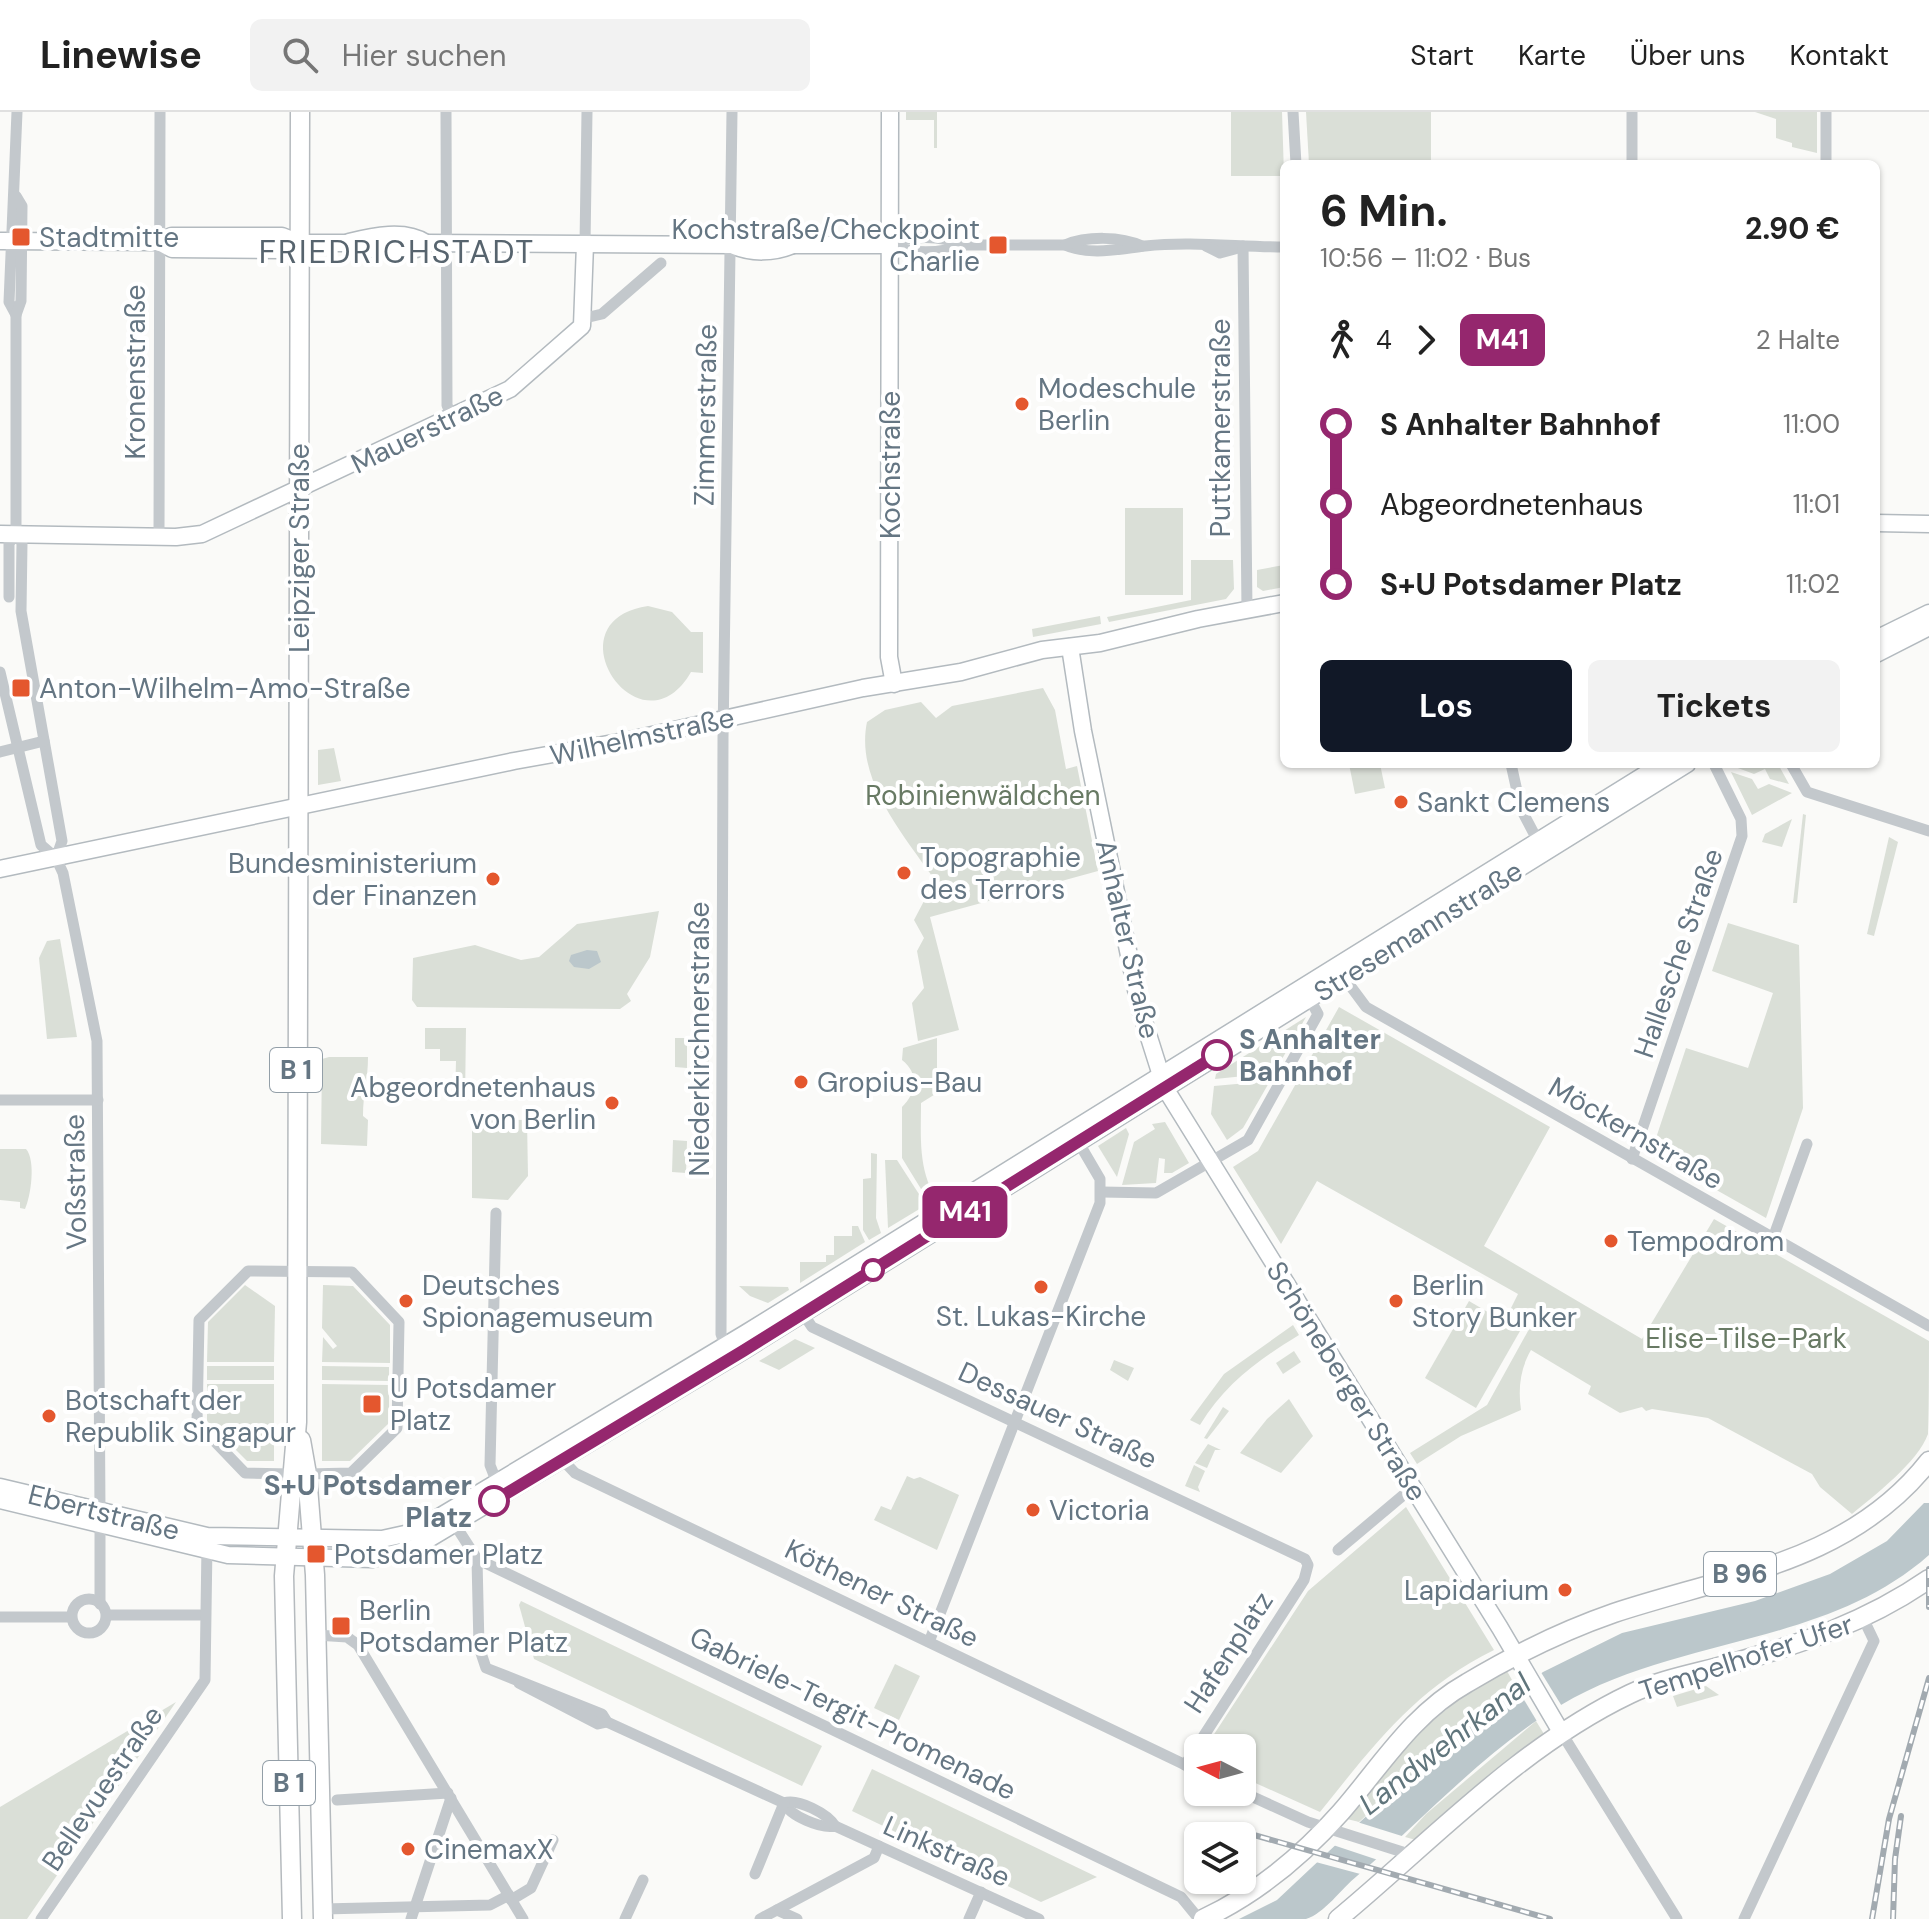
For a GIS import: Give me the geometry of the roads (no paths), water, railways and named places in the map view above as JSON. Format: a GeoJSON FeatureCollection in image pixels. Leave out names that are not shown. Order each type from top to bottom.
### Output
{"type":"FeatureCollection","features":[{"type":"Feature","properties":{"kind":"main road","name":"Leipziger Straße"},"geometry":{"type":"LineString","coordinates":[[296,1271],[300,112]]}},
{"type":"Feature","properties":{"kind":"main road","name":"Kochstraße"},"geometry":{"type":"LineString","coordinates":[[890,112],[889,657],[894,684]]}},
{"type":"Feature","properties":{"kind":"main road"},"geometry":{"type":"LineString","coordinates":[[11,241],[159,242],[172,249],[282,250],[300,243],[347,243],[372,249],[416,249],[426,243],[732,245],[744,250],[767,251],[793,245],[890,245]]}},
{"type":"Feature","properties":{"kind":"main road"},"geometry":{"type":"LineString","coordinates":[[585,244],[585,318]]}},
{"type":"Feature","properties":{"kind":"main road","name":"Mauerstraße"},"geometry":{"type":"LineString","coordinates":[[8,534],[202,534],[516,385],[577,333],[585,318]]}},
{"type":"Feature","properties":{"kind":"main road"},"geometry":{"type":"LineString","coordinates":[[1880,523],[1929,524]]}},
{"type":"Feature","properties":{"kind":"main road","name":"Wilhelmstraße"},"geometry":{"type":"LineString","coordinates":[[0,869],[1280,604]]}},
{"type":"Feature","properties":{"kind":"main road"},"geometry":{"type":"LineString","coordinates":[[1880,637],[1929,613]]}},
{"type":"Feature","properties":{"kind":"main road"},"geometry":{"type":"LineString","coordinates":[[1880,652],[1929,627]]}},
{"type":"Feature","properties":{"kind":"main road","name":"Anhalter Straße"},"geometry":{"type":"LineString","coordinates":[[1070,647],[1083,731],[1136,991],[1162,1082]]}},
{"type":"Feature","properties":{"kind":"main road","name":"Stresemannstraße"},"geometry":{"type":"LineString","coordinates":[[452,1518],[728,1352],[1541,846],[1656,768]]}},
{"type":"Feature","properties":{"kind":"main road","name":"Stresemannstraße"},"geometry":{"type":"LineString","coordinates":[[1541,846],[1680,768]]}},
{"type":"Feature","properties":{"kind":"main road","name":"Schöneberger Straße"},"geometry":{"type":"LineString","coordinates":[[1162,1082],[1561,1732]]}},
{"type":"Feature","properties":{"kind":"main road","name":"B 1"},"geometry":{"type":"LineString","coordinates":[[296,1271],[299,1474],[313,1558],[323,1914]]}},
{"type":"Feature","properties":{"kind":"main road","name":"Stresemannstraße"},"geometry":{"type":"LineString","coordinates":[[452,1518],[497,1483],[558,1454]]}},
{"type":"Feature","properties":{"kind":"main road","name":"B 96"},"geometry":{"type":"LineString","coordinates":[[1201,1919],[1271,1877],[1331,1830],[1422,1716],[1465,1684],[1611,1614],[1827,1546],[1896,1499],[1929,1461]]}},
{"type":"Feature","properties":{"kind":"main road","name":"B 1"},"geometry":{"type":"LineString","coordinates":[[292,1919],[287,1547],[299,1474]]}},
{"type":"Feature","properties":{"kind":"main road","name":"Ebertstraße"},"geometry":{"type":"LineString","coordinates":[[0,1487],[100,1518]]}},
{"type":"Feature","properties":{"kind":"main road","name":"Ebertstraße"},"geometry":{"type":"LineString","coordinates":[[0,1500],[100,1518],[207,1543]]}},
{"type":"Feature","properties":{"kind":"main road"},"geometry":{"type":"LineString","coordinates":[[287,1547],[311,1538],[396,1538],[452,1518]]}},
{"type":"Feature","properties":{"kind":"main road"},"geometry":{"type":"LineString","coordinates":[[207,1543],[287,1547],[313,1558],[390,1556],[421,1545],[452,1518]]}},
{"type":"Feature","properties":{"kind":"main road","name":"Tempelhofer Ufer"},"geometry":{"type":"LineString","coordinates":[[1338,1919],[1405,1852],[1561,1732],[1652,1685],[1782,1649],[1863,1618],[1929,1579]]}},
{"type":"Feature","properties":{"kind":"street"},"geometry":{"type":"LineString","coordinates":[[0,672],[41,845],[56,858],[62,841],[44,741],[10,598],[8,534],[16,315],[9,302],[11,206],[16,196],[17,112]]}},
{"type":"Feature","properties":{"kind":"street","name":"Kronenstraße"},"geometry":{"type":"LineString","coordinates":[[159,536],[160,112]]}},
{"type":"Feature","properties":{"kind":"street"},"geometry":{"type":"LineString","coordinates":[[446,112],[447,405],[452,418]]}},
{"type":"Feature","properties":{"kind":"street"},"geometry":{"type":"LineString","coordinates":[[585,244],[587,112]]}},
{"type":"Feature","properties":{"kind":"street","name":"Zimmerstraße"},"geometry":{"type":"LineString","coordinates":[[724,718],[732,112]]}},
{"type":"Feature","properties":{"kind":"street"},"geometry":{"type":"LineString","coordinates":[[1293,112],[1296,160]]}},
{"type":"Feature","properties":{"kind":"street"},"geometry":{"type":"LineString","coordinates":[[1632,112],[1632,160]]}},
{"type":"Feature","properties":{"kind":"street"},"geometry":{"type":"LineString","coordinates":[[1826,112],[1826,160]]}},
{"type":"Feature","properties":{"kind":"street"},"geometry":{"type":"LineString","coordinates":[[890,245],[906,238],[949,239],[962,245],[1065,245],[1076,250],[1101,251],[1132,250],[1142,246],[1206,246],[1220,253],[1243,246],[1280,247]]}},
{"type":"Feature","properties":{"kind":"street","name":"Puttkamerstraße"},"geometry":{"type":"LineString","coordinates":[[1243,246],[1247,610]]}},
{"type":"Feature","properties":{"kind":"street","name":"Mauerstraße"},"geometry":{"type":"LineString","coordinates":[[585,318],[602,314],[661,263]]}},
{"type":"Feature","properties":{"kind":"street","name":"Niederkirchnerstraße"},"geometry":{"type":"LineString","coordinates":[[724,718],[721,1334],[728,1352]]}},
{"type":"Feature","properties":{"kind":"street"},"geometry":{"type":"LineString","coordinates":[[0,752],[44,741]]}},
{"type":"Feature","properties":{"kind":"street"},"geometry":{"type":"LineString","coordinates":[[1512,768],[1521,809],[1541,846]]}},
{"type":"Feature","properties":{"kind":"street","name":"Hallesche Straße"},"geometry":{"type":"LineString","coordinates":[[1632,1159],[1742,836],[1741,819],[1716,768]]}},
{"type":"Feature","properties":{"kind":"street"},"geometry":{"type":"LineString","coordinates":[[1793,768],[1807,792],[1929,831]]}},
{"type":"Feature","properties":{"kind":"street","name":"Voßstraße"},"geometry":{"type":"LineString","coordinates":[[56,858],[65,881],[97,1041],[100,1604]]}},
{"type":"Feature","properties":{"kind":"street","name":"Möckernstraße"},"geometry":{"type":"LineString","coordinates":[[1340,971],[1366,1007],[1929,1326]]}},
{"type":"Feature","properties":{"kind":"street"},"geometry":{"type":"LineString","coordinates":[[1102,1192],[1153,1194],[1211,1164],[1248,1140],[1318,1014],[1306,992]]}},
{"type":"Feature","properties":{"kind":"street"},"geometry":{"type":"LineString","coordinates":[[0,1100],[98,1100]]}},
{"type":"Feature","properties":{"kind":"street"},"geometry":{"type":"LineString","coordinates":[[929,1642],[1102,1192],[1100,1179],[1075,1136]]}},
{"type":"Feature","properties":{"kind":"street"},"geometry":{"type":"LineString","coordinates":[[1773,1238],[1807,1144]]}},
{"type":"Feature","properties":{"kind":"street"},"geometry":{"type":"LineString","coordinates":[[496,1213],[490,1465],[497,1483]]}},
{"type":"Feature","properties":{"kind":"street"},"geometry":{"type":"LineString","coordinates":[[296,1271],[353,1273],[400,1324],[397,1428],[351,1473],[245,1473],[198,1425],[198,1324],[201,1317],[245,1272],[296,1271]]}},
{"type":"Feature","properties":{"kind":"street","name":"Dessauer Straße"},"geometry":{"type":"LineString","coordinates":[[799,1308],[812,1327],[1296,1553],[1308,1565]]}},
{"type":"Feature","properties":{"kind":"street","name":"Köthener Straße"},"geometry":{"type":"LineString","coordinates":[[558,1454],[575,1473],[1184,1765]]}},
{"type":"Feature","properties":{"kind":"street"},"geometry":{"type":"LineString","coordinates":[[1338,1550],[1413,1487]]}},
{"type":"Feature","properties":{"kind":"street"},"geometry":{"type":"LineString","coordinates":[[452,1518],[477,1559]]}},
{"type":"Feature","properties":{"kind":"street"},"geometry":{"type":"LineString","coordinates":[[108,1615],[204,1615],[207,1543]]}},
{"type":"Feature","properties":{"kind":"street","name":"Linkstraße"},"geometry":{"type":"LineString","coordinates":[[477,1559],[481,1660],[492,1672],[519,1683],[537,1685],[602,1714],[607,1722],[784,1803],[791,1801],[831,1818],[835,1826],[1039,1919]]}},
{"type":"Feature","properties":{"kind":"street","name":"Gabriele-Tergit-Promenade"},"geometry":{"type":"LineString","coordinates":[[477,1559],[1181,1897],[1201,1919]]}},
{"type":"Feature","properties":{"kind":"street","name":"Hafenplatz"},"geometry":{"type":"LineString","coordinates":[[1205,1734],[1304,1580],[1308,1565]]}},
{"type":"Feature","properties":{"kind":"street"},"geometry":{"type":"LineString","coordinates":[[78,1604],[100,1604],[108,1615],[106,1625],[91,1631],[78,1629],[69,1617],[71,1609],[78,1604]]}},
{"type":"Feature","properties":{"kind":"street","name":"Bellevuestraße"},"geometry":{"type":"LineString","coordinates":[[41,1919],[201,1685],[206,1673],[204,1615]]}},
{"type":"Feature","properties":{"kind":"street"},"geometry":{"type":"LineString","coordinates":[[0,1617],[69,1617]]}},
{"type":"Feature","properties":{"kind":"street"},"geometry":{"type":"LineString","coordinates":[[1744,1919],[1874,1641],[1863,1618]]}},
{"type":"Feature","properties":{"kind":"street"},"geometry":{"type":"LineString","coordinates":[[316,1635],[347,1637],[358,1645],[523,1919]]}},
{"type":"Feature","properties":{"kind":"street"},"geometry":{"type":"LineString","coordinates":[[1561,1732],[1677,1919]]}},
{"type":"Feature","properties":{"kind":"street"},"geometry":{"type":"LineString","coordinates":[[337,1800],[450,1796]]}},
{"type":"Feature","properties":{"kind":"street"},"geometry":{"type":"LineString","coordinates":[[411,1919],[450,1796]]}},
{"type":"Feature","properties":{"kind":"street"},"geometry":{"type":"LineString","coordinates":[[1256,1798],[1331,1830],[1405,1852]]}},
{"type":"Feature","properties":{"kind":"street"},"geometry":{"type":"LineString","coordinates":[[755,1874],[784,1803]]}},
{"type":"Feature","properties":{"kind":"street"},"geometry":{"type":"LineString","coordinates":[[323,1914],[490,1905],[531,1888],[553,1840]]}},
{"type":"Feature","properties":{"kind":"street"},"geometry":{"type":"LineString","coordinates":[[760,1919],[874,1858],[879,1846]]}},
{"type":"Feature","properties":{"kind":"street"},"geometry":{"type":"LineString","coordinates":[[625,1919],[643,1880]]}},
{"type":"Feature","properties":{"kind":"street"},"geometry":{"type":"LineString","coordinates":[[969,1919],[981,1892]]}},
{"type":"Feature","properties":{"kind":"street"},"geometry":{"type":"LineString","coordinates":[[777,1910],[797,1919]]}},
{"type":"Feature","properties":{"kind":"water"},"geometry":{"type":"Polygon","coordinates":[[[587,950],[597,951],[601,962],[589,969],[574,967],[569,961],[571,955],[587,950]]]}},
{"type":"Feature","properties":{"kind":"water","name":"Landwehrkanal"},"geometry":{"type":"Polygon","coordinates":[[[1924,1503],[1929,1503],[1929,1555],[1888,1585],[1844,1608],[1797,1625],[1653,1665],[1561,1705],[1481,1764],[1313,1916],[1306,1919],[1239,1919],[1277,1900],[1442,1745],[1543,1672],[1622,1633],[1755,1601],[1830,1574],[1887,1541],[1924,1503]]]}},
{"type":"Feature","properties":{"kind":"railway"},"geometry":{"type":"LineString","coordinates":[[1929,1569],[1929,1607]]}},
{"type":"Feature","properties":{"kind":"railway"},"geometry":{"type":"LineString","coordinates":[[1872,1919],[1889,1819],[1929,1678]]}},
{"type":"Feature","properties":{"kind":"railway"},"geometry":{"type":"LineString","coordinates":[[1893,1919],[1895,1859],[1901,1816]]}},
{"type":"Feature","properties":{"kind":"railway"},"geometry":{"type":"LineString","coordinates":[[1256,1836],[1550,1919]]}},
{"type":"Feature","properties":{"kind":"place","name":"Stadtmitte"},"geometry":{"type":"Point","coordinates":[21,237]}},
{"type":"Feature","properties":{"kind":"place","name":"Kochstraße/Checkpoint Charlie"},"geometry":{"type":"Point","coordinates":[998,245]}},
{"type":"Feature","properties":{"kind":"place","name":"Modeschule Berlin"},"geometry":{"type":"Point","coordinates":[1022,404]}},
{"type":"Feature","properties":{"kind":"place","name":"Anton-Wilhelm-Amo-Straße"},"geometry":{"type":"Point","coordinates":[21,688]}},
{"type":"Feature","properties":{"kind":"place","name":"Sankt Clemens"},"geometry":{"type":"Point","coordinates":[1401,802]}},
{"type":"Feature","properties":{"kind":"place","name":"Topographie des Terrors"},"geometry":{"type":"Point","coordinates":[904,873]}},
{"type":"Feature","properties":{"kind":"place","name":"Bundesministerium der Finanzen"},"geometry":{"type":"Point","coordinates":[493,879]}},
{"type":"Feature","properties":{"kind":"place","name":"S Anhalter Bahnhof"},"geometry":{"type":"Point","coordinates":[1217,1055]}},
{"type":"Feature","properties":{"kind":"place","name":"Gropius-Bau"},"geometry":{"type":"Point","coordinates":[801,1082]}},
{"type":"Feature","properties":{"kind":"place","name":"Abgeordnetenhaus von Berlin"},"geometry":{"type":"Point","coordinates":[612,1103]}},
{"type":"Feature","properties":{"kind":"place","name":"Tempodrom"},"geometry":{"type":"Point","coordinates":[1611,1241]}},
{"type":"Feature","properties":{"kind":"place","name":"St. Lukas-Kirche"},"geometry":{"type":"Point","coordinates":[1041,1287]}},
{"type":"Feature","properties":{"kind":"place","name":"Deutsches Spionagemuseum"},"geometry":{"type":"Point","coordinates":[406,1301]}},
{"type":"Feature","properties":{"kind":"place","name":"Berlin Story Bunker"},"geometry":{"type":"Point","coordinates":[1396,1301]}},
{"type":"Feature","properties":{"kind":"place","name":"U Potsdamer Platz"},"geometry":{"type":"Point","coordinates":[372,1404]}},
{"type":"Feature","properties":{"kind":"place","name":"Botschaft der Republik Singapur"},"geometry":{"type":"Point","coordinates":[49,1416]}},
{"type":"Feature","properties":{"kind":"place","name":"S+U Potsdamer Platz"},"geometry":{"type":"Point","coordinates":[494,1501]}},
{"type":"Feature","properties":{"kind":"place","name":"Victoria"},"geometry":{"type":"Point","coordinates":[1033,1510]}},
{"type":"Feature","properties":{"kind":"place","name":"Potsdamer Platz"},"geometry":{"type":"Point","coordinates":[316,1554]}},
{"type":"Feature","properties":{"kind":"place","name":"Lapidarium"},"geometry":{"type":"Point","coordinates":[1565,1590]}},
{"type":"Feature","properties":{"kind":"place","name":"Berlin Potsdamer Platz"},"geometry":{"type":"Point","coordinates":[341,1626]}},
{"type":"Feature","properties":{"kind":"place","name":"CinemaxX"},"geometry":{"type":"Point","coordinates":[408,1849]}},
{"type":"Feature","properties":{"kind":"district","name":"FRIEDRICHSTADT"},"geometry":{"type":"Point","coordinates":[397,252]}},
{"type":"Feature","properties":{"kind":"park label","name":"Robinienwäldchen"},"geometry":{"type":"Point","coordinates":[983,795]}},
{"type":"Feature","properties":{"kind":"park label","name":"Elise-Tilse-Park"},"geometry":{"type":"Point","coordinates":[1746,1338]}}]}
